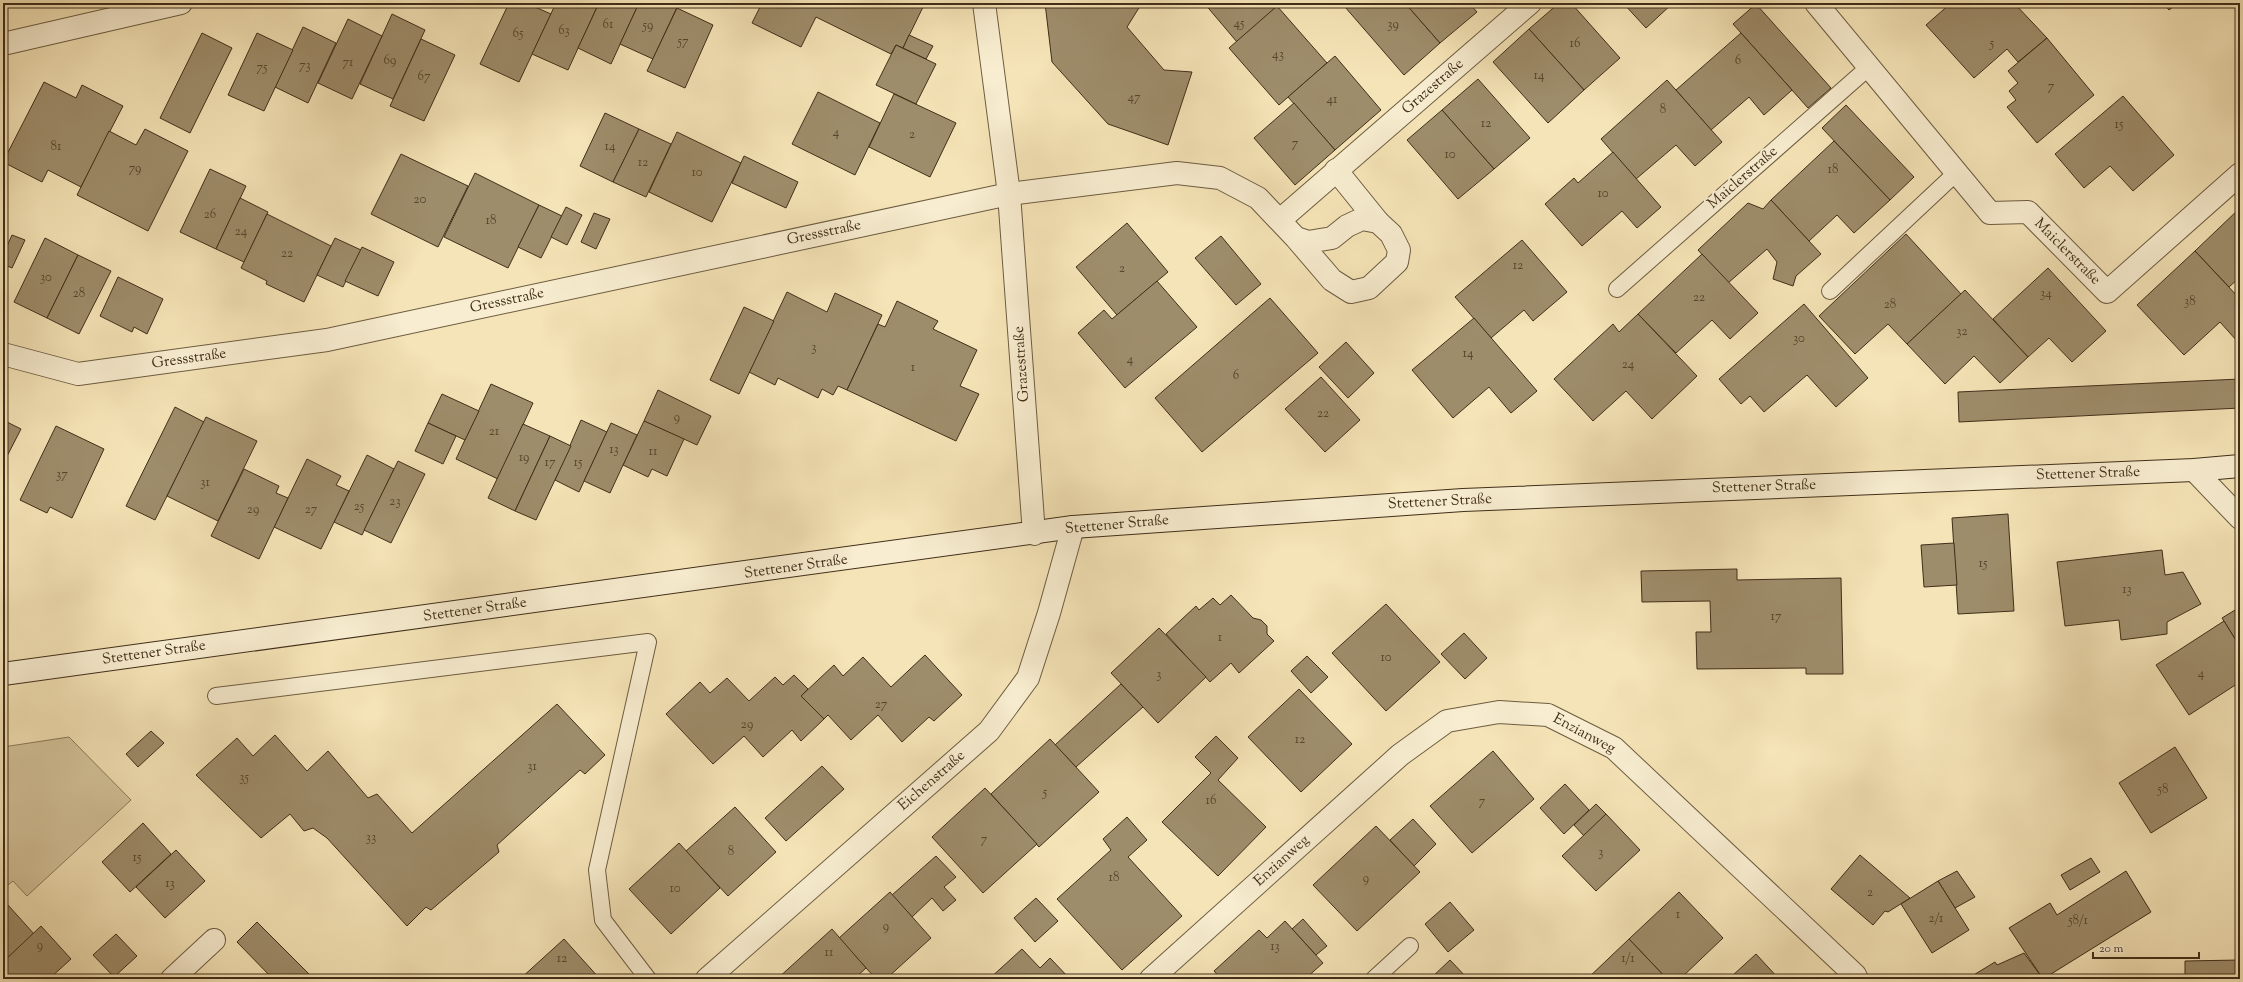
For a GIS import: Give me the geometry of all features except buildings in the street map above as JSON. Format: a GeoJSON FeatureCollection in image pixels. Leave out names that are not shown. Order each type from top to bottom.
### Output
{"type":"FeatureCollection","features":[{"type":"Feature","properties":{"kind":"street"},"geometry":{"type":"LineString","coordinates":[[3,44],[181,3]]}},
{"type":"Feature","properties":{"kind":"street","name":"Grazestraße"},"geometry":{"type":"LineString","coordinates":[[984,3],[1009,194],[1034,534]]}},
{"type":"Feature","properties":{"kind":"street","name":"Grazestraße"},"geometry":{"type":"LineString","coordinates":[[1280,220],[1530,3]]}},
{"type":"Feature","properties":{"kind":"street","name":"Maiclerstraße"},"geometry":{"type":"LineString","coordinates":[[1816,3],[1956,174],[1990,213],[2028,212],[2107,292],[2240,174]]}},
{"type":"Feature","properties":{"kind":"street"},"geometry":{"type":"LineString","coordinates":[[1009,194],[1177,173],[1220,178],[1258,198],[1280,220],[1332,280],[1351,292],[1369,288],[1397,262],[1399,250],[1391,234],[1378,222],[1336,170]]}},
{"type":"Feature","properties":{"kind":"street","name":"Gressstraße"},"geometry":{"type":"LineString","coordinates":[[3,354],[78,374],[327,340],[1009,194]]}},
{"type":"Feature","properties":{"kind":"street"},"geometry":{"type":"LineString","coordinates":[[1296,238],[1308,242],[1332,238],[1347,226],[1362,219],[1378,222]]}},
{"type":"Feature","properties":{"kind":"street","name":"Stettener Straße"},"geometry":{"type":"LineString","coordinates":[[3,674],[1034,534],[1073,527],[1463,500],[2194,470],[2240,466]]}},
{"type":"Feature","properties":{"kind":"street"},"geometry":{"type":"LineString","coordinates":[[2194,470],[2240,518]]}},
{"type":"Feature","properties":{"kind":"street","name":"Eichenstraße"},"geometry":{"type":"LineString","coordinates":[[707,979],[989,731],[1028,678],[1049,613],[1073,527]]}},
{"type":"Feature","properties":{"kind":"street","name":"Enzianweg"},"geometry":{"type":"LineString","coordinates":[[1154,978],[1400,755],[1447,721],[1499,712],[1548,715],[1614,748],[1855,975],[1857,979]]}},
{"type":"Feature","properties":{"kind":"street"},"geometry":{"type":"LineString","coordinates":[[172,979],[214,940]]}},
{"type":"Feature","properties":{"kind":"lane","name":"Maiclerstraße"},"geometry":{"type":"LineString","coordinates":[[1617,290],[1869,67]]}},
{"type":"Feature","properties":{"kind":"lane"},"geometry":{"type":"LineString","coordinates":[[1830,291],[1956,174]]}},
{"type":"Feature","properties":{"kind":"lane"},"geometry":{"type":"LineString","coordinates":[[216,696],[648,642],[597,870],[603,920],[648,979]]}},
{"type":"Feature","properties":{"kind":"lane"},"geometry":{"type":"LineString","coordinates":[[1374,979],[1410,946]]}},
{"type":"Feature","properties":{"kind":"shaded area"},"geometry":{"type":"Polygon","coordinates":[[[69,737],[131,800],[27,896],[13,881],[3,889],[3,747],[69,737]]]}}]}
